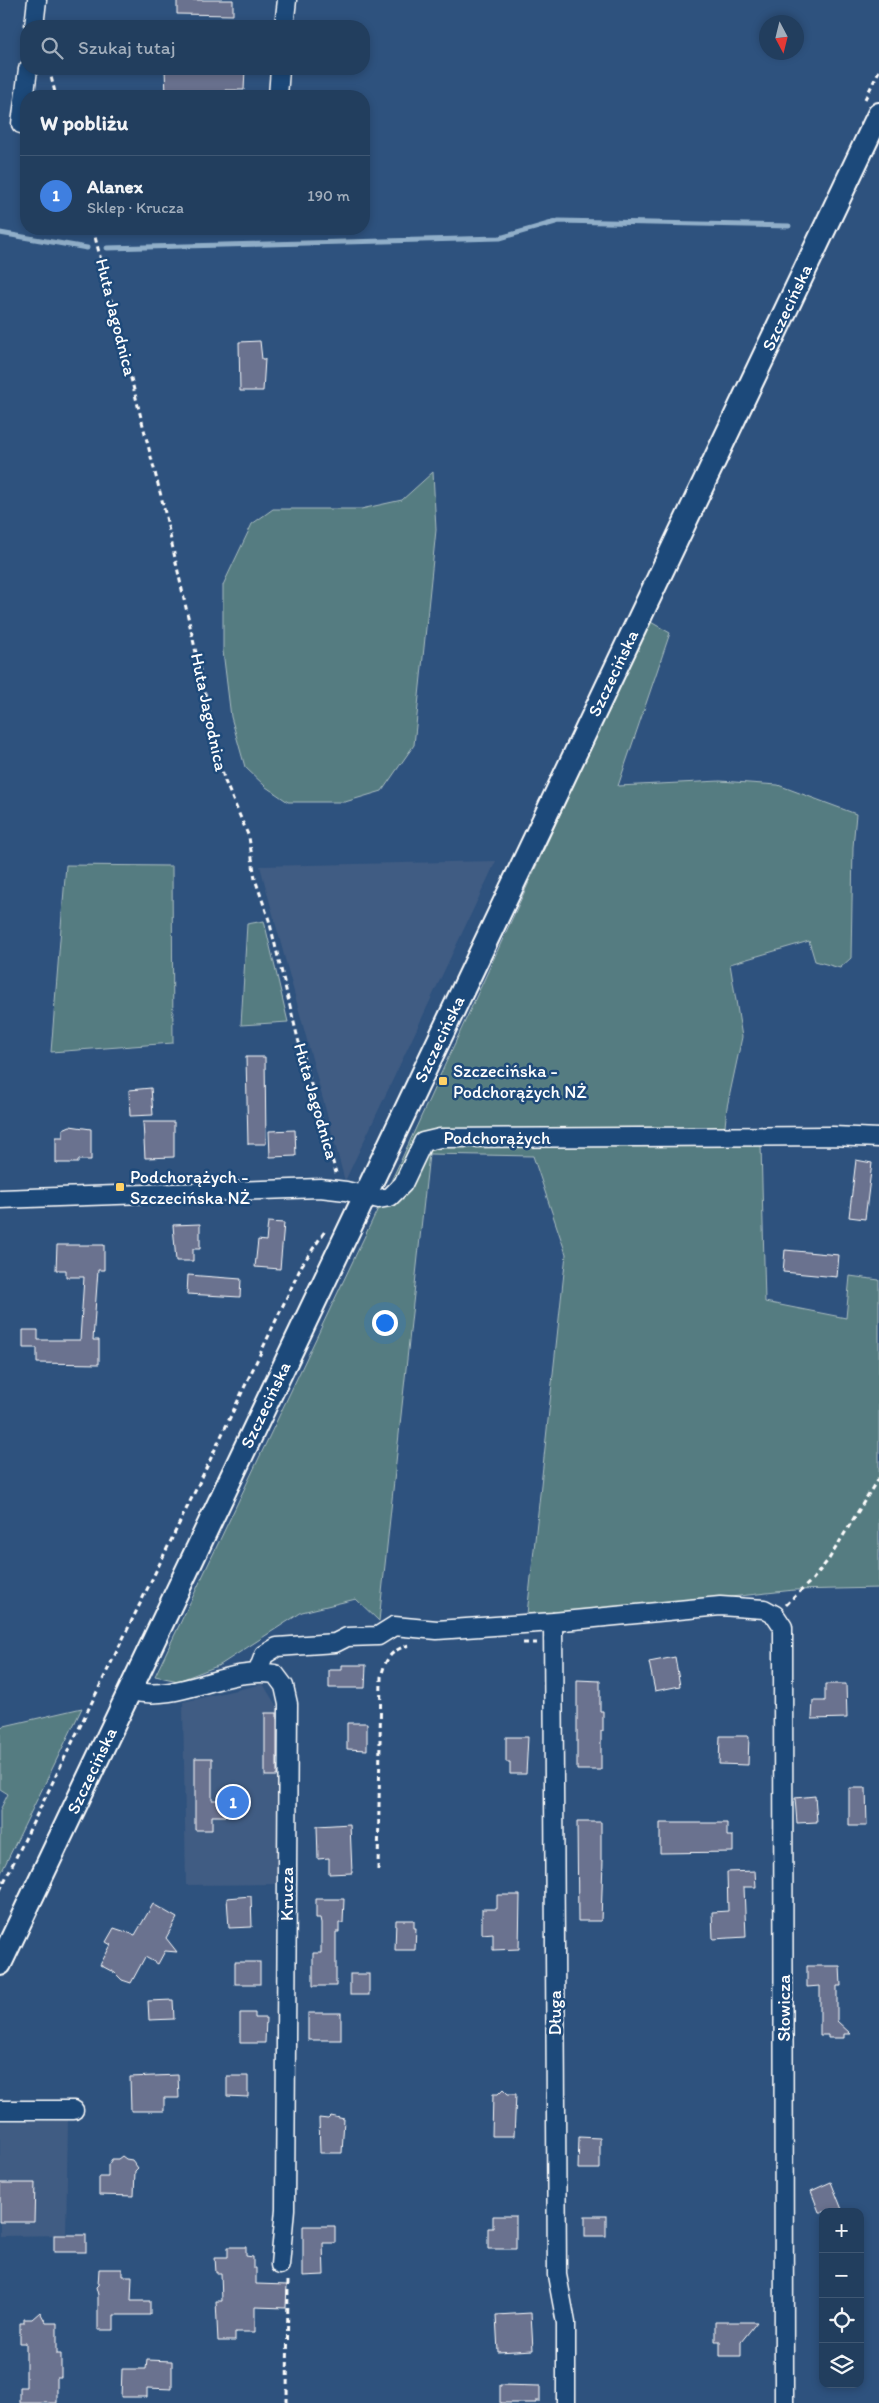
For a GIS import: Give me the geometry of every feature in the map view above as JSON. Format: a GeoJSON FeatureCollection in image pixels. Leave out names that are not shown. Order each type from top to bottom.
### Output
{"type":"FeatureCollection","features":[{"type":"Feature","properties":{"kind":"main road","name":"Szczecińska"},"geometry":{"type":"LineString","coordinates":[[0,1964],[365,1195],[871,110]]}},
{"type":"Feature","properties":{"kind":"street"},"geometry":{"type":"LineString","coordinates":[[35,20],[37,0]]}},
{"type":"Feature","properties":{"kind":"street"},"geometry":{"type":"LineString","coordinates":[[285,20],[287,0]]}},
{"type":"Feature","properties":{"kind":"street"},"geometry":{"type":"LineString","coordinates":[[25,90],[27,75]]}},
{"type":"Feature","properties":{"kind":"street"},"geometry":{"type":"LineString","coordinates":[[278,90],[280,75]]}},
{"type":"Feature","properties":{"kind":"street","name":"Podchorążych"},"geometry":{"type":"LineString","coordinates":[[0,1199],[338,1189],[384,1199],[395,1194],[423,1142],[440,1138],[833,1136],[879,1138]]}},
{"type":"Feature","properties":{"kind":"street"},"geometry":{"type":"LineString","coordinates":[[131,1690],[163,1693],[258,1671],[264,1656],[276,1648],[335,1643],[347,1637],[378,1636],[394,1626],[437,1630],[553,1622],[720,1606],[754,1607],[775,1615]]}},
{"type":"Feature","properties":{"kind":"street","name":"Słowicza"},"geometry":{"type":"LineString","coordinates":[[775,1615],[783,1627],[784,2403]]}},
{"type":"Feature","properties":{"kind":"street","name":"Długa"},"geometry":{"type":"LineString","coordinates":[[553,1622],[557,2275],[566,2322],[566,2403]]}},
{"type":"Feature","properties":{"kind":"street","name":"Krucza"},"geometry":{"type":"LineString","coordinates":[[258,1671],[275,1674],[284,1686],[288,1704],[286,2210],[280,2265]]}},
{"type":"Feature","properties":{"kind":"street"},"geometry":{"type":"LineString","coordinates":[[0,2110],[74,2110]]}},
{"type":"Feature","properties":{"kind":"path"},"geometry":{"type":"LineString","coordinates":[[871,110],[879,71]]}},
{"type":"Feature","properties":{"kind":"path"},"geometry":{"type":"LineString","coordinates":[[51,75],[54,90]]}},
{"type":"Feature","properties":{"kind":"path","name":"Huta Jagodnica"},"geometry":{"type":"LineString","coordinates":[[95,235],[163,504],[224,779],[249,838],[255,879],[269,920],[298,1039],[337,1176],[338,1189]]}},
{"type":"Feature","properties":{"kind":"path"},"geometry":{"type":"LineString","coordinates":[[0,1890],[202,1477],[302,1265],[327,1227]]}},
{"type":"Feature","properties":{"kind":"path"},"geometry":{"type":"LineString","coordinates":[[775,1615],[813,1579],[829,1559],[879,1477]]}},
{"type":"Feature","properties":{"kind":"path"},"geometry":{"type":"LineString","coordinates":[[514,1643],[552,1643]]}},
{"type":"Feature","properties":{"kind":"path"},"geometry":{"type":"LineString","coordinates":[[378,1870],[380,1676],[386,1658],[395,1650],[418,1644]]}},
{"type":"Feature","properties":{"kind":"path"},"geometry":{"type":"LineString","coordinates":[[280,2265],[288,2280],[287,2403]]}},
{"type":"Feature","properties":{"kind":"shaded area"},"geometry":{"type":"Polygon","coordinates":[[[496,861],[345,1181],[260,866],[496,861]]]}},
{"type":"Feature","properties":{"kind":"shaded area"},"geometry":{"type":"Polygon","coordinates":[[[263,1684],[280,1712],[279,1884],[186,1885],[183,1702],[263,1684]]]}},
{"type":"Feature","properties":{"kind":"shaded area"},"geometry":{"type":"Polygon","coordinates":[[[68,2120],[66,2235],[0,2236],[0,2122],[68,2120]]]}},
{"type":"Feature","properties":{"kind":"green space"},"geometry":{"type":"Polygon","coordinates":[[[433,472],[436,530],[414,745],[382,791],[345,802],[288,802],[266,787],[245,767],[231,717],[223,651],[223,585],[252,524],[273,509],[361,509],[402,500],[433,472]]]}},
{"type":"Feature","properties":{"kind":"green space"},"geometry":{"type":"Polygon","coordinates":[[[649,621],[670,633],[618,786],[720,781],[778,785],[856,814],[853,847],[851,958],[840,968],[815,961],[809,941],[730,964],[742,1037],[727,1107],[723,1146],[761,1145],[765,1302],[846,1318],[850,1276],[879,1280],[879,1588],[794,1590],[613,1610],[527,1614],[566,1254],[533,1156],[429,1154],[379,1621],[356,1599],[302,1612],[220,1665],[178,1681],[155,1676],[403,1156],[649,621]]]}},
{"type":"Feature","properties":{"kind":"green space"},"geometry":{"type":"Polygon","coordinates":[[[66,865],[172,866],[173,1043],[51,1052],[66,865]]]}},
{"type":"Feature","properties":{"kind":"green space"},"geometry":{"type":"Polygon","coordinates":[[[264,921],[288,1022],[241,1025],[247,924],[264,921]]]}},
{"type":"Feature","properties":{"kind":"green space"},"geometry":{"type":"Polygon","coordinates":[[[82,1708],[0,1875],[0,1810],[8,1794],[0,1789],[0,1727],[82,1708]]]}},
{"type":"Feature","properties":{"kind":"building"},"geometry":{"type":"Polygon","coordinates":[[[177,0],[233,0],[233,15],[177,14],[177,0]]]}},
{"type":"Feature","properties":{"kind":"building"},"geometry":{"type":"Polygon","coordinates":[[[165,75],[245,75],[244,90],[166,90],[165,75]]]}},
{"type":"Feature","properties":{"kind":"building"},"geometry":{"type":"Polygon","coordinates":[[[260,341],[262,359],[265,359],[263,391],[240,391],[239,342],[260,341]]]}},
{"type":"Feature","properties":{"kind":"building"},"geometry":{"type":"Polygon","coordinates":[[[246,1057],[265,1057],[266,1144],[248,1144],[246,1057]]]}},
{"type":"Feature","properties":{"kind":"building"},"geometry":{"type":"Polygon","coordinates":[[[151,1088],[153,1115],[130,1116],[129,1090],[151,1088]]]}},
{"type":"Feature","properties":{"kind":"building"},"geometry":{"type":"Polygon","coordinates":[[[143,1122],[174,1122],[174,1157],[145,1158],[143,1122]]]}},
{"type":"Feature","properties":{"kind":"building"},"geometry":{"type":"Polygon","coordinates":[[[70,1126],[91,1129],[91,1160],[78,1160],[78,1163],[56,1163],[56,1137],[63,1137],[63,1129],[70,1126]]]}},
{"type":"Feature","properties":{"kind":"building"},"geometry":{"type":"Polygon","coordinates":[[[295,1130],[296,1156],[270,1157],[269,1131],[295,1130]]]}},
{"type":"Feature","properties":{"kind":"building"},"geometry":{"type":"Polygon","coordinates":[[[856,1160],[872,1163],[865,1219],[849,1217],[856,1160]]]}},
{"type":"Feature","properties":{"kind":"building"},"geometry":{"type":"Polygon","coordinates":[[[268,1222],[284,1223],[280,1269],[255,1267],[258,1240],[266,1241],[268,1222]]]}},
{"type":"Feature","properties":{"kind":"building"},"geometry":{"type":"Polygon","coordinates":[[[200,1224],[200,1249],[193,1249],[193,1261],[176,1261],[173,1225],[200,1224]]]}},
{"type":"Feature","properties":{"kind":"building"},"geometry":{"type":"Polygon","coordinates":[[[57,1245],[104,1245],[104,1270],[98,1270],[93,1340],[99,1340],[99,1364],[37,1363],[37,1348],[23,1348],[23,1330],[38,1330],[38,1340],[80,1340],[84,1277],[66,1277],[66,1270],[56,1270],[57,1245]]]}},
{"type":"Feature","properties":{"kind":"building"},"geometry":{"type":"Polygon","coordinates":[[[785,1250],[839,1255],[837,1277],[783,1272],[785,1250]]]}},
{"type":"Feature","properties":{"kind":"building"},"geometry":{"type":"Polygon","coordinates":[[[188,1275],[241,1279],[240,1297],[187,1294],[188,1275]]]}},
{"type":"Feature","properties":{"kind":"building"},"geometry":{"type":"Polygon","coordinates":[[[675,1657],[680,1686],[655,1691],[649,1662],[675,1657]]]}},
{"type":"Feature","properties":{"kind":"building"},"geometry":{"type":"Polygon","coordinates":[[[342,1665],[366,1665],[365,1688],[329,1688],[329,1670],[342,1670],[342,1665]]]}},
{"type":"Feature","properties":{"kind":"building"},"geometry":{"type":"Polygon","coordinates":[[[577,1680],[600,1681],[600,1711],[603,1711],[601,1770],[577,1770],[577,1680]]]}},
{"type":"Feature","properties":{"kind":"building"},"geometry":{"type":"Polygon","coordinates":[[[825,1684],[846,1684],[847,1718],[812,1719],[813,1701],[825,1701],[825,1684]]]}},
{"type":"Feature","properties":{"kind":"building"},"geometry":{"type":"Polygon","coordinates":[[[265,1713],[277,1713],[277,1776],[265,1776],[265,1713]]]}},
{"type":"Feature","properties":{"kind":"building"},"geometry":{"type":"Polygon","coordinates":[[[347,1723],[367,1723],[367,1750],[347,1749],[347,1723]]]}},
{"type":"Feature","properties":{"kind":"building"},"geometry":{"type":"Polygon","coordinates":[[[720,1736],[749,1736],[748,1765],[719,1764],[720,1736]]]}},
{"type":"Feature","properties":{"kind":"building"},"geometry":{"type":"Polygon","coordinates":[[[506,1737],[528,1737],[526,1774],[510,1774],[510,1762],[506,1762],[506,1737]]]}},
{"type":"Feature","properties":{"kind":"building"},"geometry":{"type":"Polygon","coordinates":[[[195,1758],[212,1758],[212,1800],[225,1800],[225,1816],[212,1816],[212,1830],[195,1830],[195,1758]]]}},
{"type":"Feature","properties":{"kind":"building"},"geometry":{"type":"Polygon","coordinates":[[[849,1788],[866,1788],[867,1826],[849,1826],[849,1788]]]}},
{"type":"Feature","properties":{"kind":"building"},"geometry":{"type":"Polygon","coordinates":[[[815,1796],[817,1822],[797,1823],[795,1798],[815,1796]]]}},
{"type":"Feature","properties":{"kind":"building"},"geometry":{"type":"Polygon","coordinates":[[[577,1822],[601,1822],[601,1860],[603,1860],[601,1921],[578,1921],[577,1822]]]}},
{"type":"Feature","properties":{"kind":"building"},"geometry":{"type":"Polygon","coordinates":[[[660,1823],[727,1823],[727,1836],[733,1836],[733,1852],[660,1853],[660,1823]]]}},
{"type":"Feature","properties":{"kind":"building"},"geometry":{"type":"Polygon","coordinates":[[[350,1824],[352,1873],[329,1874],[329,1858],[318,1859],[317,1826],[350,1824]]]}},
{"type":"Feature","properties":{"kind":"building"},"geometry":{"type":"Polygon","coordinates":[[[755,1871],[756,1887],[744,1887],[746,1937],[713,1939],[712,1912],[728,1911],[727,1872],[755,1871]]]}},
{"type":"Feature","properties":{"kind":"building"},"geometry":{"type":"Polygon","coordinates":[[[497,1895],[520,1895],[519,1949],[493,1950],[493,1933],[482,1934],[482,1909],[497,1909],[497,1895]]]}},
{"type":"Feature","properties":{"kind":"building"},"geometry":{"type":"Polygon","coordinates":[[[251,1896],[252,1927],[229,1928],[227,1898],[251,1896]]]}},
{"type":"Feature","properties":{"kind":"building"},"geometry":{"type":"Polygon","coordinates":[[[316,1899],[344,1899],[343,1923],[339,1923],[339,1932],[336,1932],[336,1986],[313,1986],[313,1953],[321,1953],[321,1923],[320,1918],[316,1918],[316,1899]]]}},
{"type":"Feature","properties":{"kind":"building"},"geometry":{"type":"Polygon","coordinates":[[[153,1904],[177,1918],[166,1938],[177,1952],[165,1951],[158,1964],[145,1957],[131,1983],[122,1980],[115,1973],[100,1965],[111,1945],[106,1942],[114,1928],[135,1935],[153,1904]]]}},
{"type":"Feature","properties":{"kind":"building"},"geometry":{"type":"Polygon","coordinates":[[[396,1920],[414,1920],[414,1928],[416,1928],[415,1950],[395,1950],[396,1920]]]}},
{"type":"Feature","properties":{"kind":"building"},"geometry":{"type":"Polygon","coordinates":[[[235,1962],[260,1962],[260,1984],[235,1984],[235,1962]]]}},
{"type":"Feature","properties":{"kind":"building"},"geometry":{"type":"Polygon","coordinates":[[[807,1966],[840,1966],[841,1986],[837,1986],[837,2021],[851,2034],[844,2034],[844,2038],[828,2038],[828,2035],[820,2035],[820,1986],[807,1987],[807,1966]]]}},
{"type":"Feature","properties":{"kind":"building"},"geometry":{"type":"Polygon","coordinates":[[[350,1974],[369,1974],[369,1995],[350,1995],[350,1974]]]}},
{"type":"Feature","properties":{"kind":"building"},"geometry":{"type":"Polygon","coordinates":[[[173,2000],[174,2019],[149,2020],[148,2001],[173,2000]]]}},
{"type":"Feature","properties":{"kind":"building"},"geometry":{"type":"Polygon","coordinates":[[[240,2013],[255,2013],[255,2018],[266,2018],[265,2043],[240,2043],[240,2013]]]}},
{"type":"Feature","properties":{"kind":"building"},"geometry":{"type":"Polygon","coordinates":[[[308,2013],[341,2013],[341,2040],[308,2040],[308,2013]]]}},
{"type":"Feature","properties":{"kind":"building"},"geometry":{"type":"Polygon","coordinates":[[[178,2075],[179,2098],[164,2098],[164,2111],[131,2111],[130,2077],[178,2075]]]}},
{"type":"Feature","properties":{"kind":"building"},"geometry":{"type":"Polygon","coordinates":[[[227,2076],[248,2076],[248,2097],[227,2096],[227,2076]]]}},
{"type":"Feature","properties":{"kind":"building"},"geometry":{"type":"Polygon","coordinates":[[[503,2089],[508,2094],[516,2094],[514,2136],[492,2136],[493,2094],[498,2094],[503,2089]]]}},
{"type":"Feature","properties":{"kind":"building"},"geometry":{"type":"Polygon","coordinates":[[[331,2116],[344,2119],[342,2153],[320,2153],[319,2118],[328,2119],[331,2116]]]}},
{"type":"Feature","properties":{"kind":"building"},"geometry":{"type":"Polygon","coordinates":[[[579,2137],[600,2138],[600,2169],[578,2169],[579,2137]]]}},
{"type":"Feature","properties":{"kind":"building"},"geometry":{"type":"Polygon","coordinates":[[[122,2156],[132,2160],[138,2168],[135,2171],[134,2196],[99,2195],[99,2177],[108,2177],[108,2165],[112,2159],[118,2159],[122,2156]]]}},
{"type":"Feature","properties":{"kind":"building"},"geometry":{"type":"Polygon","coordinates":[[[831,2182],[841,2208],[819,2208],[819,2212],[811,2191],[831,2182]]]}},
{"type":"Feature","properties":{"kind":"building"},"geometry":{"type":"Polygon","coordinates":[[[0,2183],[35,2183],[34,2222],[0,2222],[0,2183]]]}},
{"type":"Feature","properties":{"kind":"building"},"geometry":{"type":"Polygon","coordinates":[[[493,2216],[516,2216],[516,2249],[488,2249],[488,2228],[493,2228],[493,2216]]]}},
{"type":"Feature","properties":{"kind":"building"},"geometry":{"type":"Polygon","coordinates":[[[585,2216],[606,2216],[606,2236],[585,2236],[585,2216]]]}},
{"type":"Feature","properties":{"kind":"building"},"geometry":{"type":"Polygon","coordinates":[[[303,2226],[335,2226],[335,2243],[323,2243],[324,2275],[303,2276],[303,2226]]]}},
{"type":"Feature","properties":{"kind":"building"},"geometry":{"type":"Polygon","coordinates":[[[54,2235],[86,2235],[86,2252],[54,2252],[54,2235]]]}},
{"type":"Feature","properties":{"kind":"building"},"geometry":{"type":"Polygon","coordinates":[[[228,2247],[246,2247],[246,2256],[253,2257],[253,2268],[256,2268],[256,2284],[287,2285],[286,2308],[255,2307],[255,2332],[235,2332],[235,2341],[218,2341],[216,2301],[222,2301],[221,2273],[216,2273],[215,2257],[228,2257],[228,2247]]]}},
{"type":"Feature","properties":{"kind":"building"},"geometry":{"type":"Polygon","coordinates":[[[99,2269],[122,2269],[122,2276],[132,2276],[131,2301],[150,2301],[150,2315],[114,2315],[114,2330],[98,2330],[98,2295],[96,2287],[98,2285],[99,2269]]]}},
{"type":"Feature","properties":{"kind":"building"},"geometry":{"type":"Polygon","coordinates":[[[40,2312],[46,2323],[57,2323],[57,2354],[61,2354],[61,2377],[57,2377],[57,2403],[20,2403],[20,2387],[26,2387],[26,2343],[20,2343],[20,2323],[24,2323],[24,2319],[32,2319],[40,2312]]]}},
{"type":"Feature","properties":{"kind":"building"},"geometry":{"type":"Polygon","coordinates":[[[531,2313],[533,2350],[498,2352],[496,2315],[531,2313]]]}},
{"type":"Feature","properties":{"kind":"building"},"geometry":{"type":"Polygon","coordinates":[[[715,2322],[757,2322],[741,2342],[741,2356],[720,2356],[720,2341],[715,2341],[715,2322]]]}},
{"type":"Feature","properties":{"kind":"building"},"geometry":{"type":"Polygon","coordinates":[[[147,2360],[172,2361],[172,2389],[147,2388],[147,2397],[121,2397],[122,2369],[146,2369],[147,2360]]]}},
{"type":"Feature","properties":{"kind":"building"},"geometry":{"type":"Polygon","coordinates":[[[500,2385],[540,2386],[540,2401],[536,2401],[536,2403],[500,2403],[500,2385]]]}},
{"type":"Feature","properties":{"kind":"waterway"},"geometry":{"type":"LineString","coordinates":[[107,248],[500,238],[559,221],[789,226]]}},
{"type":"Feature","properties":{"kind":"waterway"},"geometry":{"type":"LineString","coordinates":[[0,233],[87,248]]}},
{"type":"Feature","properties":{"kind":"place","name":"Szczecińska - Podchorążych NŻ"},"geometry":{"type":"Point","coordinates":[443,1081]}},
{"type":"Feature","properties":{"kind":"place","name":"Podchorążych - Szczecińska NŻ"},"geometry":{"type":"Point","coordinates":[120,1187]}},
{"type":"Feature","properties":{"kind":"place","name":"Alanex"},"geometry":{"type":"Point","coordinates":[233,1802]}}]}
